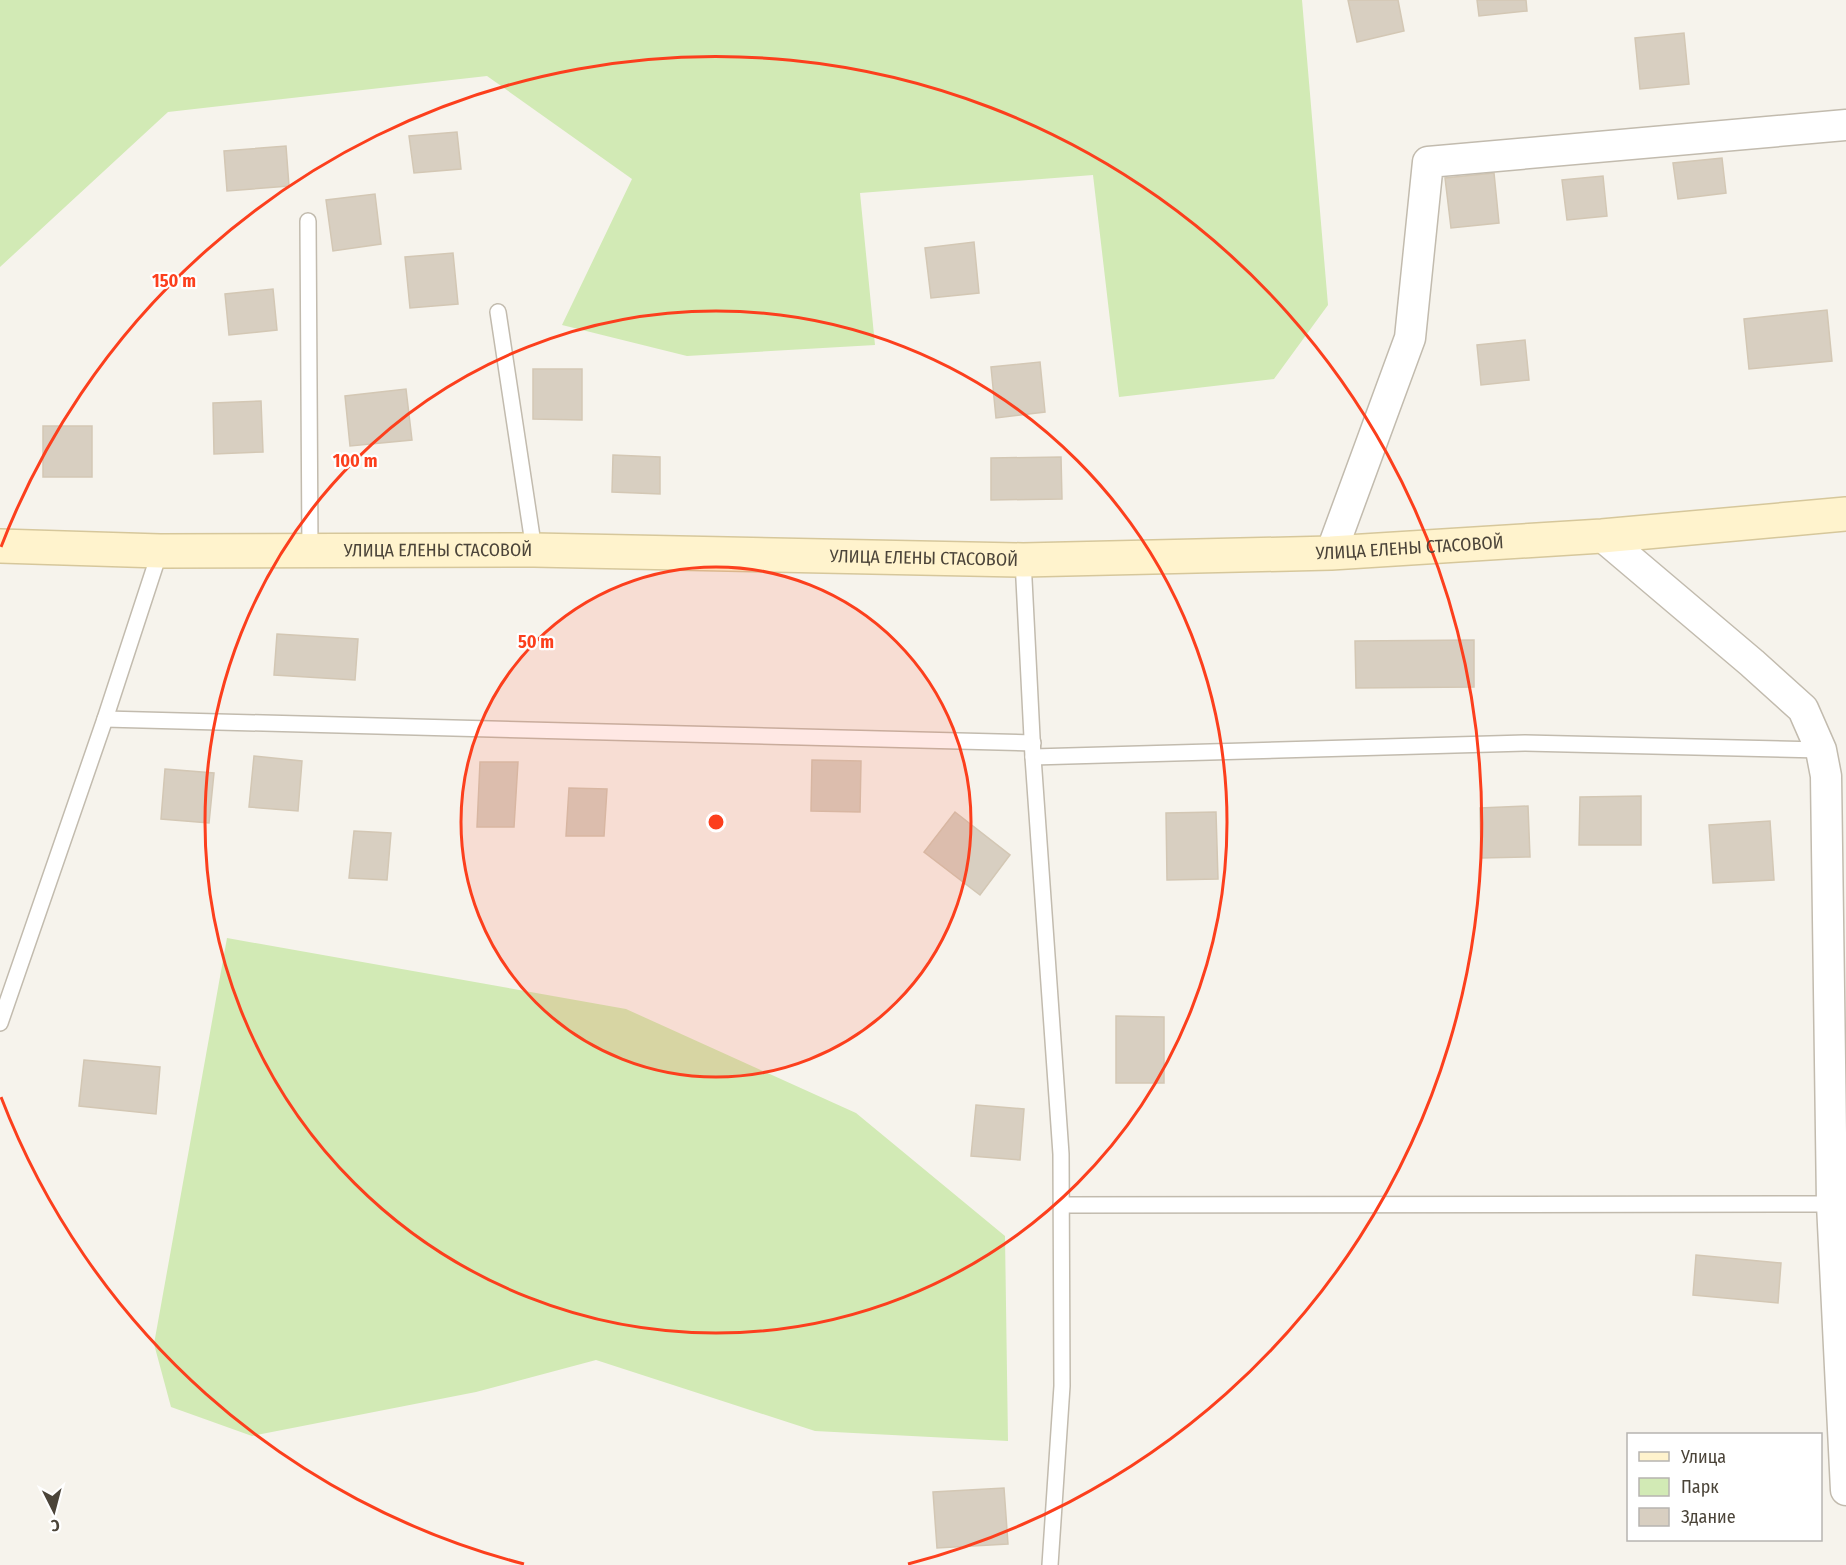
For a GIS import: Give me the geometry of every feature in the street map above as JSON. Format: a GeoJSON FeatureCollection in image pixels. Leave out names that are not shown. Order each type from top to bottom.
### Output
{"type":"FeatureCollection","features":[{"type":"Feature","properties":{"kind":"main road","name":"УЛИЦА ЕЛЕНЫ СТАСОВОЙ"},"geometry":{"type":"LineString","coordinates":[[0,546],[160,551],[534,550],[1023,560],[1331,554],[1602,536],[1846,514]]}},
{"type":"Feature","properties":{"kind":"street"},"geometry":{"type":"LineString","coordinates":[[1331,554],[1410,338],[1428,162],[1846,125]]}},
{"type":"Feature","properties":{"kind":"street"},"geometry":{"type":"LineString","coordinates":[[1602,536],[1803,709],[1821,750],[1826,776],[1832,1204],[1846,1490]]}},
{"type":"Feature","properties":{"kind":"lane"},"geometry":{"type":"LineString","coordinates":[[309,221],[310,551]]}},
{"type":"Feature","properties":{"kind":"lane"},"geometry":{"type":"LineString","coordinates":[[498,312],[534,550]]}},
{"type":"Feature","properties":{"kind":"lane"},"geometry":{"type":"LineString","coordinates":[[0,1023],[105,720],[160,551]]}},
{"type":"Feature","properties":{"kind":"lane"},"geometry":{"type":"LineString","coordinates":[[1023,560],[1033,750],[1061,1154],[1062,1386],[1050,1565]]}},
{"type":"Feature","properties":{"kind":"lane"},"geometry":{"type":"LineString","coordinates":[[105,720],[1033,750],[1526,743],[1821,750]]}},
{"type":"Feature","properties":{"kind":"lane"},"geometry":{"type":"LineString","coordinates":[[1061,1205],[1832,1204]]}},
{"type":"Feature","properties":{"kind":"green space"},"geometry":{"type":"Polygon","coordinates":[[[0,0],[1302,0],[1328,305],[1274,379],[1119,397],[1093,175],[860,193],[875,345],[687,356],[562,325],[632,179],[487,76],[168,112],[0,267],[0,0]]]}},
{"type":"Feature","properties":{"kind":"green space"},"geometry":{"type":"Polygon","coordinates":[[[227,938],[626,1009],[856,1113],[1005,1236],[1008,1441],[815,1431],[596,1360],[476,1392],[252,1436],[171,1407],[154,1344],[227,938]]]}},
{"type":"Feature","properties":{"kind":"building"},"geometry":{"type":"Polygon","coordinates":[[[1348,0],[1398,0],[1404,31],[1357,42],[1348,0]]]}},
{"type":"Feature","properties":{"kind":"building"},"geometry":{"type":"Polygon","coordinates":[[[1477,0],[1526,0],[1527,11],[1479,16],[1477,0]]]}},
{"type":"Feature","properties":{"kind":"building"},"geometry":{"type":"Polygon","coordinates":[[[1684,33],[1689,84],[1640,89],[1635,38],[1684,33]]]}},
{"type":"Feature","properties":{"kind":"building"},"geometry":{"type":"Polygon","coordinates":[[[457,132],[461,169],[414,173],[409,136],[457,132]]]}},
{"type":"Feature","properties":{"kind":"building"},"geometry":{"type":"Polygon","coordinates":[[[286,146],[289,186],[227,191],[224,151],[286,146]]]}},
{"type":"Feature","properties":{"kind":"building"},"geometry":{"type":"Polygon","coordinates":[[[1722,158],[1726,193],[1678,199],[1673,163],[1722,158]]]}},
{"type":"Feature","properties":{"kind":"building"},"geometry":{"type":"Polygon","coordinates":[[[1494,173],[1499,223],[1451,228],[1445,178],[1494,173]]]}},
{"type":"Feature","properties":{"kind":"building"},"geometry":{"type":"Polygon","coordinates":[[[1603,176],[1607,216],[1567,220],[1562,180],[1603,176]]]}},
{"type":"Feature","properties":{"kind":"building"},"geometry":{"type":"Polygon","coordinates":[[[375,194],[381,244],[333,251],[326,200],[375,194]]]}},
{"type":"Feature","properties":{"kind":"building"},"geometry":{"type":"Polygon","coordinates":[[[974,242],[979,293],[931,298],[925,248],[974,242]]]}},
{"type":"Feature","properties":{"kind":"building"},"geometry":{"type":"Polygon","coordinates":[[[453,253],[458,304],[410,308],[405,257],[453,253]]]}},
{"type":"Feature","properties":{"kind":"building"},"geometry":{"type":"Polygon","coordinates":[[[273,289],[277,330],[229,335],[225,294],[273,289]]]}},
{"type":"Feature","properties":{"kind":"building"},"geometry":{"type":"Polygon","coordinates":[[[1827,310],[1832,361],[1749,369],[1744,319],[1827,310]]]}},
{"type":"Feature","properties":{"kind":"building"},"geometry":{"type":"Polygon","coordinates":[[[1525,340],[1529,380],[1481,385],[1477,345],[1525,340]]]}},
{"type":"Feature","properties":{"kind":"building"},"geometry":{"type":"Polygon","coordinates":[[[1040,362],[1045,412],[996,418],[991,367],[1040,362]]]}},
{"type":"Feature","properties":{"kind":"building"},"geometry":{"type":"Polygon","coordinates":[[[533,369],[582,369],[582,420],[533,419],[533,369]]]}},
{"type":"Feature","properties":{"kind":"building"},"geometry":{"type":"Polygon","coordinates":[[[406,389],[412,440],[350,446],[345,396],[406,389]]]}},
{"type":"Feature","properties":{"kind":"building"},"geometry":{"type":"Polygon","coordinates":[[[261,401],[263,452],[214,454],[213,403],[261,401]]]}},
{"type":"Feature","properties":{"kind":"building"},"geometry":{"type":"Polygon","coordinates":[[[43,426],[92,426],[92,477],[43,477],[43,426]]]}},
{"type":"Feature","properties":{"kind":"building"},"geometry":{"type":"Polygon","coordinates":[[[613,455],[660,457],[660,494],[612,492],[613,455]]]}},
{"type":"Feature","properties":{"kind":"building"},"geometry":{"type":"Polygon","coordinates":[[[1061,457],[1062,499],[991,500],[991,458],[1061,457]]]}},
{"type":"Feature","properties":{"kind":"building"},"geometry":{"type":"Polygon","coordinates":[[[277,634],[358,639],[355,680],[274,675],[277,634]]]}},
{"type":"Feature","properties":{"kind":"building"},"geometry":{"type":"Polygon","coordinates":[[[1474,640],[1474,687],[1356,688],[1355,641],[1474,640]]]}},
{"type":"Feature","properties":{"kind":"building"},"geometry":{"type":"Polygon","coordinates":[[[254,756],[302,761],[298,811],[249,807],[254,756]]]}},
{"type":"Feature","properties":{"kind":"building"},"geometry":{"type":"Polygon","coordinates":[[[812,760],[861,761],[860,812],[811,811],[812,760]]]}},
{"type":"Feature","properties":{"kind":"building"},"geometry":{"type":"Polygon","coordinates":[[[480,762],[518,762],[514,827],[477,827],[480,762]]]}},
{"type":"Feature","properties":{"kind":"building"},"geometry":{"type":"Polygon","coordinates":[[[165,769],[214,773],[209,823],[161,819],[165,769]]]}},
{"type":"Feature","properties":{"kind":"building"},"geometry":{"type":"Polygon","coordinates":[[[569,788],[607,789],[604,836],[566,836],[569,788]]]}},
{"type":"Feature","properties":{"kind":"building"},"geometry":{"type":"Polygon","coordinates":[[[1641,796],[1641,845],[1579,845],[1580,797],[1641,796]]]}},
{"type":"Feature","properties":{"kind":"building"},"geometry":{"type":"Polygon","coordinates":[[[1528,806],[1530,857],[1481,858],[1480,808],[1528,806]]]}},
{"type":"Feature","properties":{"kind":"building"},"geometry":{"type":"Polygon","coordinates":[[[955,812],[1010,855],[980,895],[924,852],[955,812]]]}},
{"type":"Feature","properties":{"kind":"building"},"geometry":{"type":"Polygon","coordinates":[[[1216,812],[1218,879],[1167,880],[1166,813],[1216,812]]]}},
{"type":"Feature","properties":{"kind":"building"},"geometry":{"type":"Polygon","coordinates":[[[1770,821],[1774,880],[1713,883],[1709,825],[1770,821]]]}},
{"type":"Feature","properties":{"kind":"building"},"geometry":{"type":"Polygon","coordinates":[[[354,831],[391,833],[387,880],[349,878],[354,831]]]}},
{"type":"Feature","properties":{"kind":"building"},"geometry":{"type":"Polygon","coordinates":[[[1116,1016],[1164,1017],[1164,1083],[1116,1083],[1116,1016]]]}},
{"type":"Feature","properties":{"kind":"building"},"geometry":{"type":"Polygon","coordinates":[[[84,1060],[160,1067],[156,1114],[79,1106],[84,1060]]]}},
{"type":"Feature","properties":{"kind":"building"},"geometry":{"type":"Polygon","coordinates":[[[976,1105],[1024,1109],[1020,1160],[971,1156],[976,1105]]]}},
{"type":"Feature","properties":{"kind":"building"},"geometry":{"type":"Polygon","coordinates":[[[1696,1255],[1781,1263],[1778,1303],[1693,1295],[1696,1255]]]}},
{"type":"Feature","properties":{"kind":"building"},"geometry":{"type":"Polygon","coordinates":[[[1004,1488],[1008,1544],[937,1548],[933,1492],[1004,1488]]]}}]}
